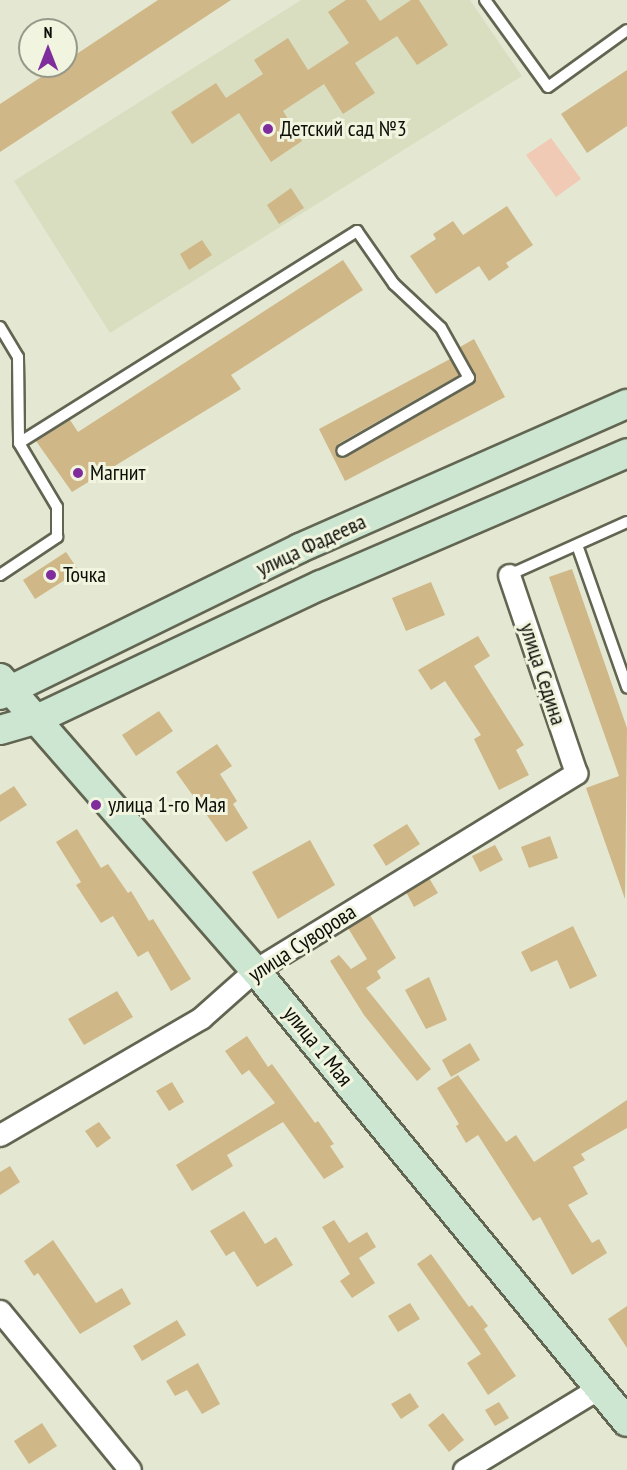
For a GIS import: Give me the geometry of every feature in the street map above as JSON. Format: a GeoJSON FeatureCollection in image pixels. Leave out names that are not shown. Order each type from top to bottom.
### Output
{"type":"FeatureCollection","features":[{"type":"Feature","properties":{"kind":"main road","name":"улица Фадеева"},"geometry":{"type":"LineString","coordinates":[[3,688],[300,548],[627,405]]}},
{"type":"Feature","properties":{"kind":"main road","name":"улица Фадеева"},"geometry":{"type":"LineString","coordinates":[[0,730],[35,720],[321,585],[627,453]]}},
{"type":"Feature","properties":{"kind":"main road"},"geometry":{"type":"LineString","coordinates":[[300,548],[314,551],[323,559],[326,570],[321,585]]}},
{"type":"Feature","properties":{"kind":"main road","name":"улица 1 Мая"},"geometry":{"type":"LineString","coordinates":[[3,688],[35,720],[255,970],[627,1422]]}},
{"type":"Feature","properties":{"kind":"street","name":"улица Седина"},"geometry":{"type":"LineString","coordinates":[[509,575],[576,773]]}},
{"type":"Feature","properties":{"kind":"street","name":"улица Суворова"},"geometry":{"type":"LineString","coordinates":[[0,1135],[201,1018],[255,970],[576,773]]}},
{"type":"Feature","properties":{"kind":"street"},"geometry":{"type":"LineString","coordinates":[[0,1311],[130,1470]]}},
{"type":"Feature","properties":{"kind":"street"},"geometry":{"type":"LineString","coordinates":[[464,1470],[599,1388]]}},
{"type":"Feature","properties":{"kind":"lane"},"geometry":{"type":"LineString","coordinates":[[485,0],[548,87],[627,30]]}},
{"type":"Feature","properties":{"kind":"lane"},"geometry":{"type":"LineString","coordinates":[[19,443],[357,231],[394,284],[441,328],[469,378],[342,451]]}},
{"type":"Feature","properties":{"kind":"lane"},"geometry":{"type":"LineString","coordinates":[[0,327],[18,357],[19,443],[57,507],[57,537],[0,575]]}},
{"type":"Feature","properties":{"kind":"lane"},"geometry":{"type":"LineString","coordinates":[[509,575],[627,522]]}},
{"type":"Feature","properties":{"kind":"lane"},"geometry":{"type":"LineString","coordinates":[[577,545],[627,687]]}},
{"type":"Feature","properties":{"kind":"shaded area","name":"Детский сад №3"},"geometry":{"type":"Polygon","coordinates":[[[301,0],[470,0],[522,76],[110,333],[14,181],[301,0]]]}},
{"type":"Feature","properties":{"kind":"shaded area"},"geometry":{"type":"Polygon","coordinates":[[[551,138],[581,179],[556,197],[526,155],[551,138]]]}},
{"type":"Feature","properties":{"kind":"building"},"geometry":{"type":"Polygon","coordinates":[[[158,0],[231,0],[0,152],[0,104],[40,78],[78,78],[78,53],[158,0]]]}},
{"type":"Feature","properties":{"kind":"building"},"geometry":{"type":"Polygon","coordinates":[[[346,0],[366,0],[380,21],[411,0],[419,0],[448,45],[417,65],[397,36],[355,63],[375,93],[343,114],[324,84],[283,111],[302,141],[271,162],[239,113],[192,144],[171,112],[216,83],[226,98],[263,74],[254,60],[288,38],[308,70],[349,43],[328,12],[346,0]]]}},
{"type":"Feature","properties":{"kind":"building"},"geometry":{"type":"Polygon","coordinates":[[[627,70],[627,126],[587,153],[561,114],[627,70]]]}},
{"type":"Feature","properties":{"kind":"building"},"geometry":{"type":"Polygon","coordinates":[[[291,188],[304,208],[279,224],[267,205],[291,188]]]}},
{"type":"Feature","properties":{"kind":"building"},"geometry":{"type":"Polygon","coordinates":[[[507,206],[533,245],[506,263],[509,267],[489,281],[479,266],[436,294],[410,256],[436,239],[433,234],[453,221],[463,235],[507,206]]]}},
{"type":"Feature","properties":{"kind":"building"},"geometry":{"type":"Polygon","coordinates":[[[202,240],[212,255],[189,270],[180,254],[202,240]]]}},
{"type":"Feature","properties":{"kind":"building"},"geometry":{"type":"Polygon","coordinates":[[[343,260],[363,290],[231,375],[241,389],[72,492],[36,441],[70,420],[78,432],[343,260]]]}},
{"type":"Feature","properties":{"kind":"building"},"geometry":{"type":"Polygon","coordinates":[[[474,339],[505,397],[345,481],[319,429],[450,359],[459,375],[338,444],[335,454],[345,458],[473,384],[476,375],[460,347],[474,339]]]}},
{"type":"Feature","properties":{"kind":"building"},"geometry":{"type":"Polygon","coordinates":[[[66,552],[79,571],[35,599],[23,580],[66,552]]]}},
{"type":"Feature","properties":{"kind":"building"},"geometry":{"type":"Polygon","coordinates":[[[572,569],[627,728],[625,899],[586,788],[619,776],[549,577],[572,569]]]}},
{"type":"Feature","properties":{"kind":"building"},"geometry":{"type":"Polygon","coordinates":[[[431,582],[445,615],[406,631],[392,598],[431,582]]]}},
{"type":"Feature","properties":{"kind":"building"},"geometry":{"type":"Polygon","coordinates":[[[478,636],[490,656],[474,666],[524,745],[516,750],[529,775],[499,790],[474,739],[481,735],[445,681],[431,690],[418,670],[478,636]]]}},
{"type":"Feature","properties":{"kind":"building"},"geometry":{"type":"Polygon","coordinates":[[[159,711],[173,731],[136,756],[122,735],[159,711]]]}},
{"type":"Feature","properties":{"kind":"building"},"geometry":{"type":"Polygon","coordinates":[[[217,744],[232,766],[220,774],[237,801],[233,804],[248,828],[226,842],[176,772],[217,744]]]}},
{"type":"Feature","properties":{"kind":"building"},"geometry":{"type":"Polygon","coordinates":[[[14,786],[27,805],[0,822],[0,795],[14,786]]]}},
{"type":"Feature","properties":{"kind":"building"},"geometry":{"type":"Polygon","coordinates":[[[407,824],[420,844],[386,866],[373,845],[407,824]]]}},
{"type":"Feature","properties":{"kind":"building"},"geometry":{"type":"Polygon","coordinates":[[[77,829],[101,868],[108,864],[128,893],[131,891],[149,921],[153,919],[191,979],[171,991],[148,951],[138,957],[113,916],[101,923],[76,885],[81,882],[56,842],[77,829]]]}},
{"type":"Feature","properties":{"kind":"building"},"geometry":{"type":"Polygon","coordinates":[[[550,836],[558,858],[529,868],[521,847],[550,836]]]}},
{"type":"Feature","properties":{"kind":"building"},"geometry":{"type":"Polygon","coordinates":[[[310,840],[335,885],[278,919],[252,872],[310,840]]]}},
{"type":"Feature","properties":{"kind":"building"},"geometry":{"type":"Polygon","coordinates":[[[495,845],[503,860],[480,872],[472,856],[495,845]]]}},
{"type":"Feature","properties":{"kind":"building"},"geometry":{"type":"Polygon","coordinates":[[[429,878],[438,893],[414,907],[406,892],[429,878]]]}},
{"type":"Feature","properties":{"kind":"building"},"geometry":{"type":"Polygon","coordinates":[[[370,915],[396,958],[377,971],[381,978],[366,988],[431,1069],[417,1081],[364,1015],[330,961],[339,955],[351,969],[367,959],[348,928],[370,915]]]}},
{"type":"Feature","properties":{"kind":"building"},"geometry":{"type":"Polygon","coordinates":[[[573,926],[597,976],[570,989],[557,960],[531,972],[521,952],[573,926]]]}},
{"type":"Feature","properties":{"kind":"building"},"geometry":{"type":"Polygon","coordinates":[[[429,977],[447,1020],[426,1029],[405,990],[429,977]]]}},
{"type":"Feature","properties":{"kind":"building"},"geometry":{"type":"Polygon","coordinates":[[[117,991],[133,1017],[84,1045],[68,1019],[117,991]]]}},
{"type":"Feature","properties":{"kind":"building"},"geometry":{"type":"Polygon","coordinates":[[[247,1036],[268,1067],[272,1064],[315,1123],[318,1121],[334,1144],[330,1146],[344,1167],[324,1179],[283,1122],[227,1155],[233,1166],[192,1191],[176,1165],[275,1103],[249,1070],[242,1075],[225,1051],[247,1036]]]}},
{"type":"Feature","properties":{"kind":"building"},"geometry":{"type":"Polygon","coordinates":[[[470,1043],[480,1060],[451,1077],[442,1060],[470,1043]]]}},
{"type":"Feature","properties":{"kind":"building"},"geometry":{"type":"Polygon","coordinates":[[[458,1075],[506,1142],[516,1135],[534,1162],[627,1100],[627,1128],[581,1154],[585,1160],[573,1167],[588,1194],[568,1205],[592,1243],[599,1239],[607,1253],[572,1275],[540,1217],[533,1221],[478,1135],[466,1143],[456,1126],[459,1124],[437,1088],[458,1075]]]}},
{"type":"Feature","properties":{"kind":"building"},"geometry":{"type":"Polygon","coordinates":[[[172,1082],[184,1102],[169,1111],[156,1091],[172,1082]]]}},
{"type":"Feature","properties":{"kind":"building"},"geometry":{"type":"Polygon","coordinates":[[[99,1122],[111,1138],[97,1148],[85,1131],[99,1122]]]}},
{"type":"Feature","properties":{"kind":"building"},"geometry":{"type":"Polygon","coordinates":[[[10,1166],[20,1182],[0,1195],[0,1172],[10,1166]]]}},
{"type":"Feature","properties":{"kind":"building"},"geometry":{"type":"Polygon","coordinates":[[[244,1211],[265,1244],[276,1237],[293,1265],[257,1287],[234,1251],[226,1256],[210,1231],[244,1211]]]}},
{"type":"Feature","properties":{"kind":"building"},"geometry":{"type":"Polygon","coordinates":[[[334,1220],[349,1243],[367,1232],[376,1247],[359,1258],[375,1283],[352,1298],[340,1281],[350,1274],[322,1227],[334,1220]]]}},
{"type":"Feature","properties":{"kind":"building"},"geometry":{"type":"Polygon","coordinates":[[[53,1240],[96,1303],[122,1288],[131,1304],[80,1334],[38,1273],[34,1276],[24,1261],[53,1240]]]}},
{"type":"Feature","properties":{"kind":"building"},"geometry":{"type":"Polygon","coordinates":[[[431,1254],[469,1307],[472,1305],[488,1326],[484,1329],[516,1376],[488,1395],[467,1363],[481,1354],[417,1264],[431,1254]]]}},
{"type":"Feature","properties":{"kind":"building"},"geometry":{"type":"Polygon","coordinates":[[[410,1303],[420,1319],[398,1332],[388,1316],[410,1303]]]}},
{"type":"Feature","properties":{"kind":"building"},"geometry":{"type":"Polygon","coordinates":[[[627,1306],[627,1348],[608,1319],[627,1306]]]}},
{"type":"Feature","properties":{"kind":"building"},"geometry":{"type":"Polygon","coordinates":[[[177,1320],[186,1335],[142,1361],[133,1346],[177,1320]]]}},
{"type":"Feature","properties":{"kind":"building"},"geometry":{"type":"Polygon","coordinates":[[[198,1363],[220,1404],[202,1414],[187,1390],[175,1396],[166,1381],[198,1363]]]}},
{"type":"Feature","properties":{"kind":"building"},"geometry":{"type":"Polygon","coordinates":[[[410,1393],[419,1407],[401,1419],[391,1404],[410,1393]]]}},
{"type":"Feature","properties":{"kind":"building"},"geometry":{"type":"Polygon","coordinates":[[[499,1402],[509,1418],[495,1426],[485,1410],[499,1402]]]}},
{"type":"Feature","properties":{"kind":"building"},"geometry":{"type":"Polygon","coordinates":[[[443,1413],[464,1440],[449,1452],[428,1425],[443,1413]]]}},
{"type":"Feature","properties":{"kind":"building"},"geometry":{"type":"Polygon","coordinates":[[[42,1423],[57,1446],[29,1464],[14,1441],[42,1423]]]}},
{"type":"Feature","properties":{"kind":"place","name":"Детский сад №3"},"geometry":{"type":"Point","coordinates":[268,129]}},
{"type":"Feature","properties":{"kind":"place","name":"Магнит"},"geometry":{"type":"Point","coordinates":[78,473]}},
{"type":"Feature","properties":{"kind":"place","name":"Точка"},"geometry":{"type":"Point","coordinates":[51,575]}},
{"type":"Feature","properties":{"kind":"place","name":"улица 1-го Мая"},"geometry":{"type":"Point","coordinates":[96,805]}}]}
